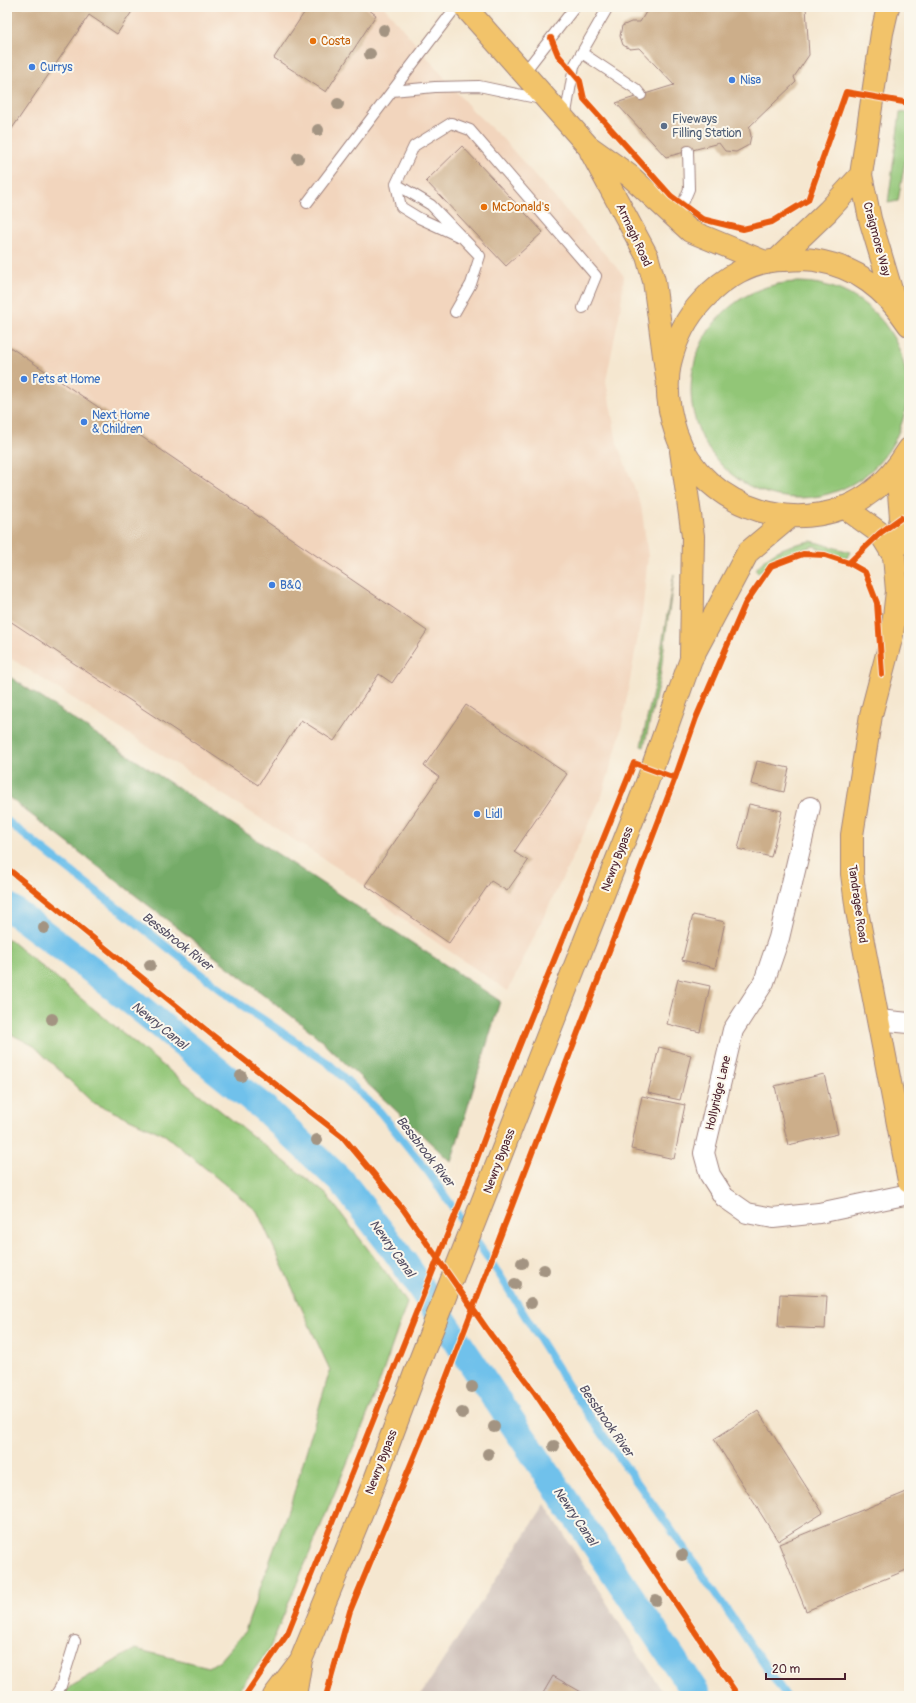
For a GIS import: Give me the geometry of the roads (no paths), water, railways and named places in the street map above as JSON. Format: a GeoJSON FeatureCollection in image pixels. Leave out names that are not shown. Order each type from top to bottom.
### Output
{"type":"FeatureCollection","features":[{"type":"Feature","properties":{"kind":"main road","name":"Armagh Road"},"geometry":{"type":"LineString","coordinates":[[465,7],[564,121],[588,146],[630,176],[690,232],[771,261]]}},
{"type":"Feature","properties":{"kind":"main road","name":"Craigmore Way"},"geometry":{"type":"LineString","coordinates":[[888,7],[882,33],[861,175],[870,219],[895,304]]}},
{"type":"Feature","properties":{"kind":"main road","name":"Armagh Road"},"geometry":{"type":"LineString","coordinates":[[588,146],[647,256],[654,281],[667,378]]}},
{"type":"Feature","properties":{"kind":"main road"},"geometry":{"type":"LineString","coordinates":[[771,261],[828,211],[861,175]]}},
{"type":"Feature","properties":{"kind":"main road"},"geometry":{"type":"LineString","coordinates":[[691,659],[693,536],[680,445],[669,412],[667,378],[674,344],[690,313],[714,288],[743,269],[771,261],[813,260],[848,269],[874,284],[895,304],[909,325]]}},
{"type":"Feature","properties":{"kind":"main road"},"geometry":{"type":"LineString","coordinates":[[680,445],[695,469],[715,488],[739,504],[765,513],[791,516],[818,515],[844,507],[873,491],[897,468],[909,449]]}},
{"type":"Feature","properties":{"kind":"main road","name":"Tandragee Road"},"geometry":{"type":"LineString","coordinates":[[897,468],[901,518],[894,556],[897,591],[892,635],[871,714],[852,835],[852,874],[856,911],[909,1181]]}},
{"type":"Feature","properties":{"kind":"main road","name":"Tandragee Road"},"geometry":{"type":"LineString","coordinates":[[844,507],[880,533],[894,556]]}},
{"type":"Feature","properties":{"kind":"main road"},"geometry":{"type":"LineString","coordinates":[[691,659],[748,552],[791,516]]}},
{"type":"Feature","properties":{"kind":"main road","name":"Newry Bypass"},"geometry":{"type":"LineString","coordinates":[[301,1660],[373,1485],[415,1373],[660,751],[691,659]]}},
{"type":"Feature","properties":{"kind":"main road"},"geometry":{"type":"LineString","coordinates":[[274,1696],[301,1660]]}},
{"type":"Feature","properties":{"kind":"main road"},"geometry":{"type":"LineString","coordinates":[[295,1696],[301,1660]]}},
{"type":"Feature","properties":{"kind":"street","name":"Hollyridge Lane"},"geometry":{"type":"LineString","coordinates":[[810,807],[779,938],[764,982],[733,1030],[704,1153],[710,1175],[724,1197],[747,1213],[773,1218],[819,1213],[909,1194]]}},
{"type":"Feature","properties":{"kind":"street"},"geometry":{"type":"LineString","coordinates":[[878,1020],[909,1023]]}},
{"type":"Feature","properties":{"kind":"lane"},"geometry":{"type":"LineString","coordinates":[[306,203],[456,7]]}},
{"type":"Feature","properties":{"kind":"lane"},"geometry":{"type":"LineString","coordinates":[[523,74],[575,7]]}},
{"type":"Feature","properties":{"kind":"lane"},"geometry":{"type":"LineString","coordinates":[[564,121],[572,72],[608,7]]}},
{"type":"Feature","properties":{"kind":"lane"},"geometry":{"type":"LineString","coordinates":[[582,53],[636,89],[641,95]]}},
{"type":"Feature","properties":{"kind":"lane"},"geometry":{"type":"LineString","coordinates":[[392,91],[435,87],[479,86],[545,99]]}},
{"type":"Feature","properties":{"kind":"lane"},"geometry":{"type":"LineString","coordinates":[[463,238],[419,218],[401,207],[396,184],[414,146],[451,123],[470,130],[596,276],[583,308]]}},
{"type":"Feature","properties":{"kind":"lane"},"geometry":{"type":"LineString","coordinates":[[676,220],[689,188],[688,151]]}},
{"type":"Feature","properties":{"kind":"lane"},"geometry":{"type":"LineString","coordinates":[[396,184],[431,205],[480,256],[471,284],[455,312]]}},
{"type":"Feature","properties":{"kind":"lane"},"geometry":{"type":"LineString","coordinates":[[55,1696],[61,1686],[75,1642]]}},
{"type":"Feature","properties":{"kind":"waterway","name":"Bessbrook River"},"geometry":{"type":"LineString","coordinates":[[7,821],[237,1002],[328,1063],[380,1112],[429,1173],[499,1274],[571,1390],[687,1552],[786,1696]]}},
{"type":"Feature","properties":{"kind":"waterway","name":"Newry Canal"},"geometry":{"type":"LineString","coordinates":[[7,906],[100,976],[265,1109],[343,1183],[398,1254],[698,1696]]}},
{"type":"Feature","properties":{"kind":"place","name":"Costa"},"geometry":{"type":"Point","coordinates":[313,41]}},
{"type":"Feature","properties":{"kind":"place","name":"Currys"},"geometry":{"type":"Point","coordinates":[32,67]}},
{"type":"Feature","properties":{"kind":"place","name":"Nisa"},"geometry":{"type":"Point","coordinates":[732,80]}},
{"type":"Feature","properties":{"kind":"place","name":"Fiveways Filling Station"},"geometry":{"type":"Point","coordinates":[664,126]}},
{"type":"Feature","properties":{"kind":"place","name":"McDonald's"},"geometry":{"type":"Point","coordinates":[484,207]}},
{"type":"Feature","properties":{"kind":"place","name":"Pets at Home"},"geometry":{"type":"Point","coordinates":[24,379]}},
{"type":"Feature","properties":{"kind":"place","name":"Next Home & Children"},"geometry":{"type":"Point","coordinates":[84,422]}},
{"type":"Feature","properties":{"kind":"place","name":"B&Q"},"geometry":{"type":"Point","coordinates":[272,585]}},
{"type":"Feature","properties":{"kind":"place","name":"Lidl"},"geometry":{"type":"Point","coordinates":[477,814]}}]}
